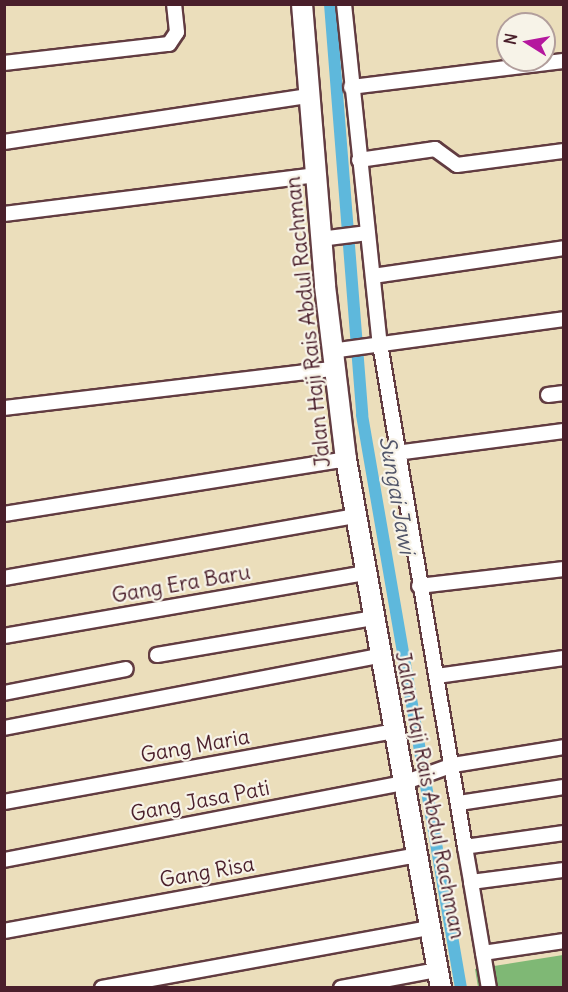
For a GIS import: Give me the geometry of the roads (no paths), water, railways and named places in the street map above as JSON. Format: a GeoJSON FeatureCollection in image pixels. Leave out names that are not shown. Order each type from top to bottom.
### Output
{"type":"FeatureCollection","features":[{"type":"Feature","properties":{"kind":"street"},"geometry":{"type":"LineString","coordinates":[[4,63],[169,44],[177,32],[174,4]]}},
{"type":"Feature","properties":{"kind":"street","name":"Jalan Haji Rais Abdul Rachman"},"geometry":{"type":"LineString","coordinates":[[302,4],[317,175],[328,238],[335,357],[346,459],[393,731],[410,780],[417,855],[439,979]]}},
{"type":"Feature","properties":{"kind":"street"},"geometry":{"type":"LineString","coordinates":[[344,4],[366,233],[373,276],[374,345],[396,453],[418,586],[437,676],[449,766],[459,802],[489,987]]}},
{"type":"Feature","properties":{"kind":"street"},"geometry":{"type":"LineString","coordinates":[[351,87],[564,61]]}},
{"type":"Feature","properties":{"kind":"street"},"geometry":{"type":"LineString","coordinates":[[4,142],[309,96]]}},
{"type":"Feature","properties":{"kind":"street"},"geometry":{"type":"LineString","coordinates":[[359,160],[435,149],[457,165],[564,151]]}},
{"type":"Feature","properties":{"kind":"street"},"geometry":{"type":"LineString","coordinates":[[4,214],[317,175]]}},
{"type":"Feature","properties":{"kind":"street"},"geometry":{"type":"LineString","coordinates":[[328,238],[366,233]]}},
{"type":"Feature","properties":{"kind":"street"},"geometry":{"type":"LineString","coordinates":[[373,276],[564,248]]}},
{"type":"Feature","properties":{"kind":"street"},"geometry":{"type":"LineString","coordinates":[[4,408],[335,357],[374,345],[564,319]]}},
{"type":"Feature","properties":{"kind":"street"},"geometry":{"type":"LineString","coordinates":[[548,395],[564,393]]}},
{"type":"Feature","properties":{"kind":"street"},"geometry":{"type":"LineString","coordinates":[[396,453],[564,431]]}},
{"type":"Feature","properties":{"kind":"street"},"geometry":{"type":"LineString","coordinates":[[4,513],[346,459]]}},
{"type":"Feature","properties":{"kind":"street"},"geometry":{"type":"LineString","coordinates":[[4,578],[355,516]]}},
{"type":"Feature","properties":{"kind":"street"},"geometry":{"type":"LineString","coordinates":[[418,586],[564,569]]}},
{"type":"Feature","properties":{"kind":"street","name":"Gang Era Baru"},"geometry":{"type":"LineString","coordinates":[[4,636],[365,573]]}},
{"type":"Feature","properties":{"kind":"street"},"geometry":{"type":"LineString","coordinates":[[157,654],[373,618]]}},
{"type":"Feature","properties":{"kind":"street"},"geometry":{"type":"LineString","coordinates":[[4,728],[379,656]]}},
{"type":"Feature","properties":{"kind":"street"},"geometry":{"type":"LineString","coordinates":[[437,676],[564,658]]}},
{"type":"Feature","properties":{"kind":"street"},"geometry":{"type":"LineString","coordinates":[[4,693],[126,669]]}},
{"type":"Feature","properties":{"kind":"street","name":"Gang Maria"},"geometry":{"type":"LineString","coordinates":[[4,802],[393,731]]}},
{"type":"Feature","properties":{"kind":"street","name":"Gang Jasa Pati"},"geometry":{"type":"LineString","coordinates":[[4,860],[410,780],[449,766],[564,747]]}},
{"type":"Feature","properties":{"kind":"street"},"geometry":{"type":"LineString","coordinates":[[459,802],[564,787]]}},
{"type":"Feature","properties":{"kind":"street"},"geometry":{"type":"LineString","coordinates":[[465,847],[564,833]]}},
{"type":"Feature","properties":{"kind":"street","name":"Gang Risa"},"geometry":{"type":"LineString","coordinates":[[4,931],[417,855]]}},
{"type":"Feature","properties":{"kind":"street"},"geometry":{"type":"LineString","coordinates":[[471,882],[564,870]]}},
{"type":"Feature","properties":{"kind":"street"},"geometry":{"type":"LineString","coordinates":[[102,987],[430,928]]}},
{"type":"Feature","properties":{"kind":"street"},"geometry":{"type":"LineString","coordinates":[[483,953],[564,941]]}},
{"type":"Feature","properties":{"kind":"street"},"geometry":{"type":"LineString","coordinates":[[341,987],[439,979]]}},
{"type":"Feature","properties":{"kind":"waterway","name":"Sungai Jawi"},"geometry":{"type":"LineString","coordinates":[[330,4],[362,415],[461,988]]}}]}
